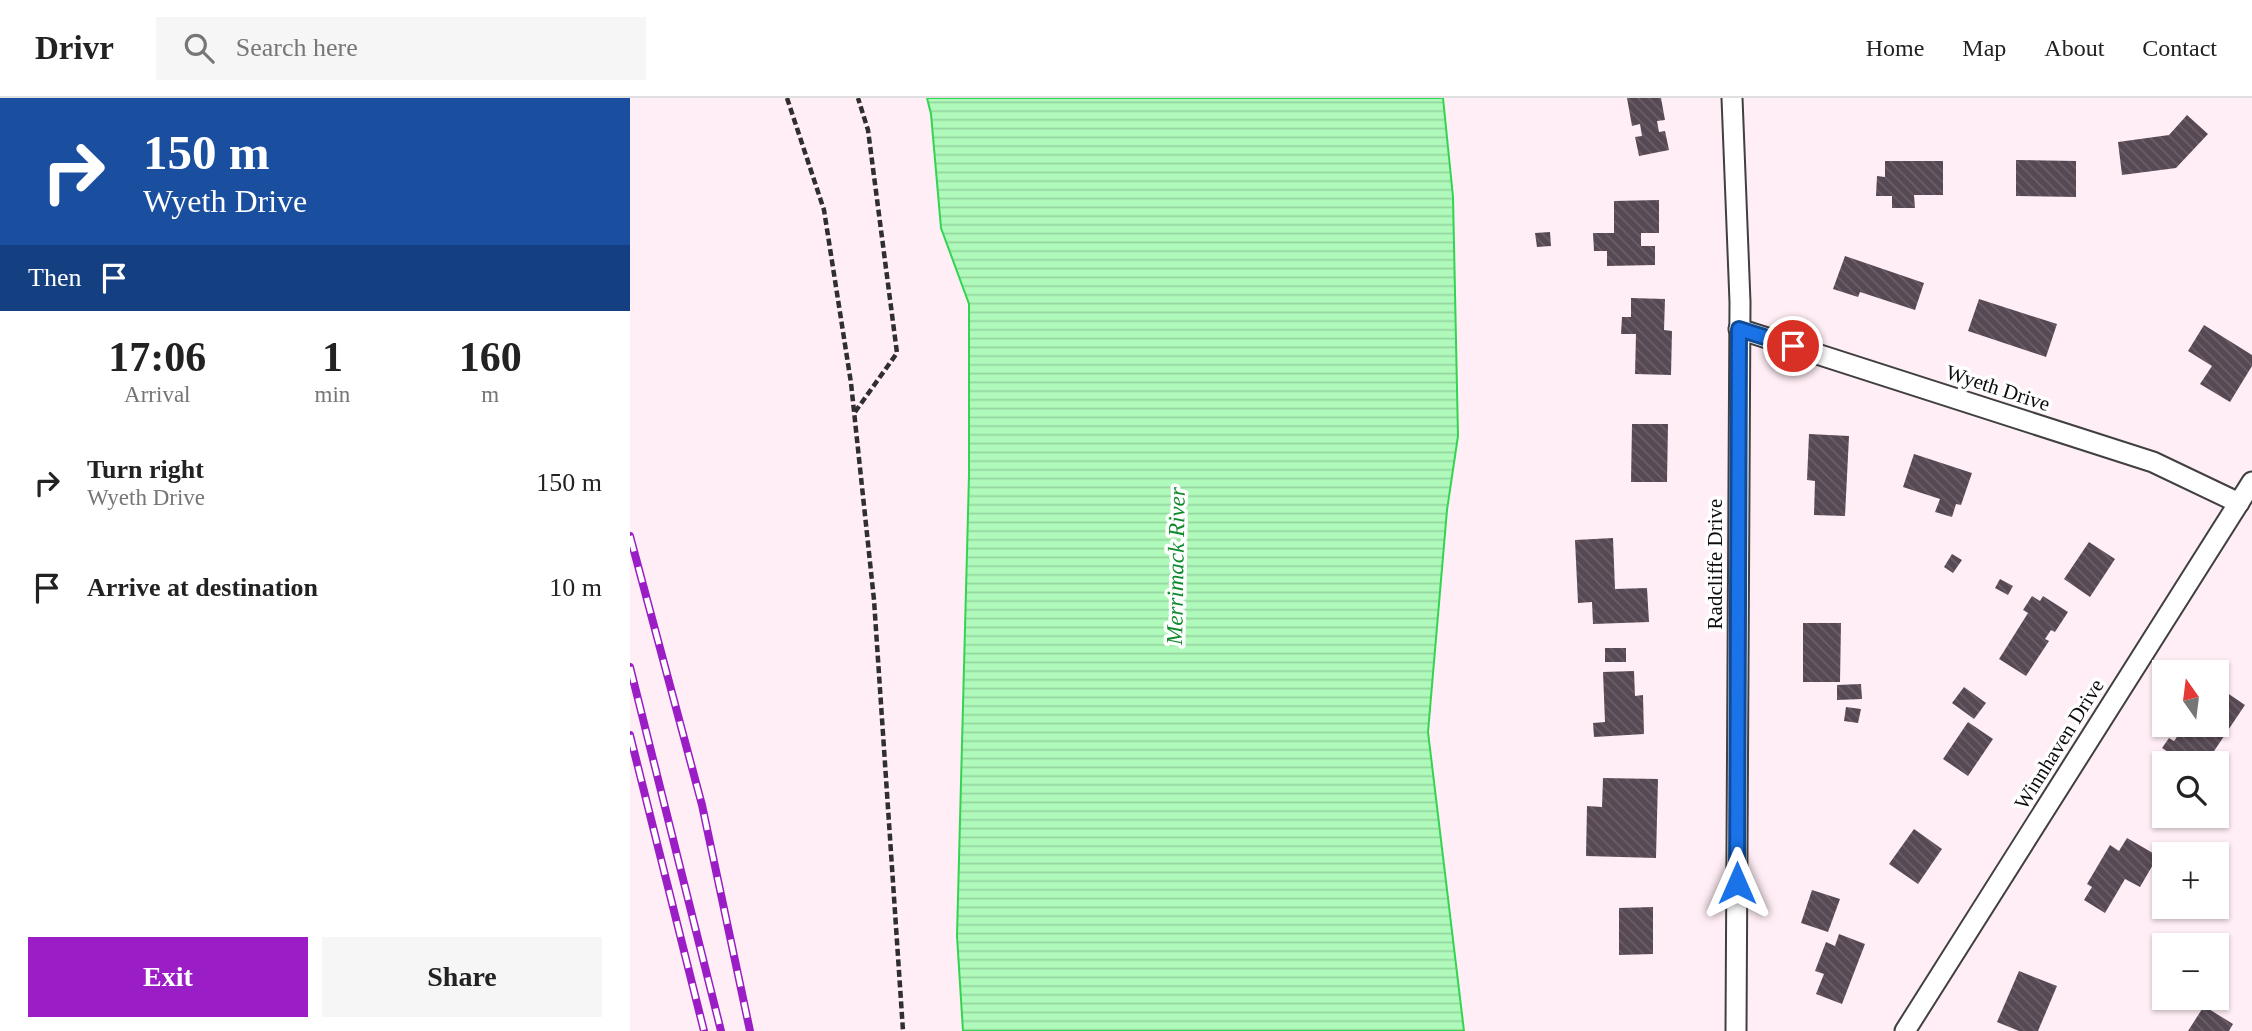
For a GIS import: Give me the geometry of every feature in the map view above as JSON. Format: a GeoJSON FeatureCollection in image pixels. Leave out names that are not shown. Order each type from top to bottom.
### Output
{"type":"FeatureCollection","features":[{"type":"Feature","properties":{"kind":"street","name":"Radcliffe Drive"},"geometry":{"type":"LineString","coordinates":[[1732,98],[1739,329],[1736,1031]]}},
{"type":"Feature","properties":{"kind":"street","name":"Wyeth Drive"},"geometry":{"type":"LineString","coordinates":[[1739,329],[2153,462],[2239,503]]}},
{"type":"Feature","properties":{"kind":"street","name":"Winnhaven Drive"},"geometry":{"type":"LineString","coordinates":[[1905,1031],[2252,482]]}},
{"type":"Feature","properties":{"kind":"path"},"geometry":{"type":"LineString","coordinates":[[787,98],[824,210],[855,413],[874,600],[903,1031]]}},
{"type":"Feature","properties":{"kind":"path"},"geometry":{"type":"LineString","coordinates":[[855,413],[897,353],[868,130],[858,98]]}},
{"type":"Feature","properties":{"kind":"water","name":"Merrimack River"},"geometry":{"type":"Polygon","coordinates":[[[927,98],[1443,98],[1453,197],[1458,436],[1447,510],[1428,732],[1464,1031],[963,1031],[957,936],[969,475],[969,304],[941,228],[931,114],[927,98]]]}},
{"type":"Feature","properties":{"kind":"building"},"geometry":{"type":"Polygon","coordinates":[[[1627,98],[1661,98],[1665,120],[1657,121],[1659,132],[1665,131],[1669,150],[1639,156],[1635,137],[1642,136],[1640,124],[1632,126],[1627,98]]]}},
{"type":"Feature","properties":{"kind":"building"},"geometry":{"type":"Polygon","coordinates":[[[2187,115],[2208,134],[2176,168],[2122,175],[2118,142],[2169,135],[2187,115]]]}},
{"type":"Feature","properties":{"kind":"building"},"geometry":{"type":"Polygon","coordinates":[[[2016,160],[2076,161],[2076,197],[2016,196],[2016,160]]]}},
{"type":"Feature","properties":{"kind":"building"},"geometry":{"type":"Polygon","coordinates":[[[1885,161],[1943,161],[1943,195],[1914,195],[1915,208],[1892,208],[1892,196],[1876,196],[1877,176],[1885,177],[1885,161]]]}},
{"type":"Feature","properties":{"kind":"building"},"geometry":{"type":"Polygon","coordinates":[[[1659,200],[1659,233],[1641,233],[1641,246],[1655,246],[1655,265],[1607,266],[1607,251],[1594,251],[1593,233],[1614,233],[1614,201],[1659,200]]]}},
{"type":"Feature","properties":{"kind":"building"},"geometry":{"type":"Polygon","coordinates":[[[1550,232],[1551,246],[1537,247],[1535,233],[1550,232]]]}},
{"type":"Feature","properties":{"kind":"building"},"geometry":{"type":"Polygon","coordinates":[[[1845,256],[1924,283],[1915,310],[1860,292],[1858,297],[1833,289],[1845,256]]]}},
{"type":"Feature","properties":{"kind":"building"},"geometry":{"type":"Polygon","coordinates":[[[1631,298],[1665,299],[1664,330],[1672,331],[1671,375],[1635,374],[1636,334],[1621,334],[1622,317],[1631,317],[1631,298]]]}},
{"type":"Feature","properties":{"kind":"building"},"geometry":{"type":"Polygon","coordinates":[[[1979,299],[2057,324],[2046,357],[1968,331],[1979,299]]]}},
{"type":"Feature","properties":{"kind":"building"},"geometry":{"type":"Polygon","coordinates":[[[2204,325],[2252,355],[2252,366],[2230,402],[2200,384],[2212,366],[2188,351],[2204,325]]]}},
{"type":"Feature","properties":{"kind":"building"},"geometry":{"type":"Polygon","coordinates":[[[1632,424],[1668,424],[1667,482],[1631,482],[1632,424]]]}},
{"type":"Feature","properties":{"kind":"building"},"geometry":{"type":"Polygon","coordinates":[[[1809,434],[1849,436],[1845,516],[1814,515],[1815,481],[1807,480],[1809,434]]]}},
{"type":"Feature","properties":{"kind":"building"},"geometry":{"type":"Polygon","coordinates":[[[1914,454],[1972,473],[1961,505],[1956,504],[1952,517],[1935,512],[1940,499],[1903,487],[1914,454]]]}},
{"type":"Feature","properties":{"kind":"building"},"geometry":{"type":"Polygon","coordinates":[[[1613,538],[1615,589],[1647,588],[1649,622],[1593,624],[1592,602],[1578,603],[1575,540],[1613,538]]]}},
{"type":"Feature","properties":{"kind":"building"},"geometry":{"type":"Polygon","coordinates":[[[2089,542],[2115,559],[2090,597],[2064,579],[2089,542]]]}},
{"type":"Feature","properties":{"kind":"building"},"geometry":{"type":"Polygon","coordinates":[[[1952,554],[1962,560],[1953,573],[1944,567],[1952,554]]]}},
{"type":"Feature","properties":{"kind":"building"},"geometry":{"type":"Polygon","coordinates":[[[2000,579],[2013,586],[2008,595],[1995,588],[2000,579]]]}},
{"type":"Feature","properties":{"kind":"building"},"geometry":{"type":"Polygon","coordinates":[[[2032,596],[2040,601],[2043,596],[2068,612],[2055,632],[2051,630],[2045,639],[2049,641],[2026,676],[1999,659],[2028,613],[2023,610],[2032,596]]]}},
{"type":"Feature","properties":{"kind":"building"},"geometry":{"type":"Polygon","coordinates":[[[1803,623],[1841,623],[1840,682],[1803,682],[1803,623]]]}},
{"type":"Feature","properties":{"kind":"building"},"geometry":{"type":"Polygon","coordinates":[[[1605,648],[1626,648],[1626,662],[1605,662],[1605,648]]]}},
{"type":"Feature","properties":{"kind":"building"},"geometry":{"type":"Polygon","coordinates":[[[1634,671],[1635,696],[1643,695],[1644,734],[1594,737],[1593,723],[1605,722],[1603,672],[1634,671]]]}},
{"type":"Feature","properties":{"kind":"building"},"geometry":{"type":"Polygon","coordinates":[[[1861,684],[1862,699],[1837,700],[1837,685],[1861,684]]]}},
{"type":"Feature","properties":{"kind":"building"},"geometry":{"type":"Polygon","coordinates":[[[1964,687],[1986,703],[1974,719],[1952,703],[1964,687]]]}},
{"type":"Feature","properties":{"kind":"building"},"geometry":{"type":"Polygon","coordinates":[[[2230,695],[2245,705],[2230,727],[2230,695]]]}},
{"type":"Feature","properties":{"kind":"building"},"geometry":{"type":"Polygon","coordinates":[[[1846,707],[1861,709],[1858,723],[1844,721],[1846,707]]]}},
{"type":"Feature","properties":{"kind":"building"},"geometry":{"type":"Polygon","coordinates":[[[1968,722],[1993,739],[1968,776],[1943,759],[1968,722]]]}},
{"type":"Feature","properties":{"kind":"building"},"geometry":{"type":"Polygon","coordinates":[[[2177,737],[2223,737],[2214,751],[2166,751],[2162,748],[2169,738],[2174,741],[2177,737]]]}},
{"type":"Feature","properties":{"kind":"building"},"geometry":{"type":"Polygon","coordinates":[[[1603,778],[1658,779],[1656,858],[1586,856],[1587,806],[1602,807],[1603,778]]]}},
{"type":"Feature","properties":{"kind":"building"},"geometry":{"type":"Polygon","coordinates":[[[1914,829],[1942,849],[1918,884],[1889,864],[1914,829]]]}},
{"type":"Feature","properties":{"kind":"building"},"geometry":{"type":"Polygon","coordinates":[[[2127,838],[2152,853],[2152,866],[2140,887],[2125,879],[2105,913],[2084,900],[2092,887],[2087,884],[2110,845],[2119,851],[2127,838]]]}},
{"type":"Feature","properties":{"kind":"building"},"geometry":{"type":"Polygon","coordinates":[[[1812,890],[1840,899],[1828,932],[1801,923],[1812,890]]]}},
{"type":"Feature","properties":{"kind":"building"},"geometry":{"type":"Polygon","coordinates":[[[1653,907],[1653,954],[1619,955],[1619,908],[1653,907]]]}},
{"type":"Feature","properties":{"kind":"building"},"geometry":{"type":"Polygon","coordinates":[[[1839,934],[1865,944],[1842,1004],[1816,994],[1824,974],[1815,971],[1826,942],[1835,946],[1839,934]]]}},
{"type":"Feature","properties":{"kind":"building"},"geometry":{"type":"Polygon","coordinates":[[[2019,971],[2057,986],[2038,1031],[2019,1031],[1997,1022],[2019,971]]]}},
{"type":"Feature","properties":{"kind":"building"},"geometry":{"type":"Polygon","coordinates":[[[2201,1010],[2210,1010],[2233,1024],[2229,1031],[2188,1031],[2201,1010]]]}},
{"type":"Feature","properties":{"kind":"railway"},"geometry":{"type":"LineString","coordinates":[[630,536],[702,805],[750,1031]]}},
{"type":"Feature","properties":{"kind":"railway"},"geometry":{"type":"LineString","coordinates":[[630,667],[721,1031]]}},
{"type":"Feature","properties":{"kind":"railway"},"geometry":{"type":"LineString","coordinates":[[630,735],[704,1031]]}},
{"type":"Feature","properties":{"kind":"route"},"geometry":{"type":"LineString","coordinates":[[1737,883],[1739,329],[1793,346]]}}]}
